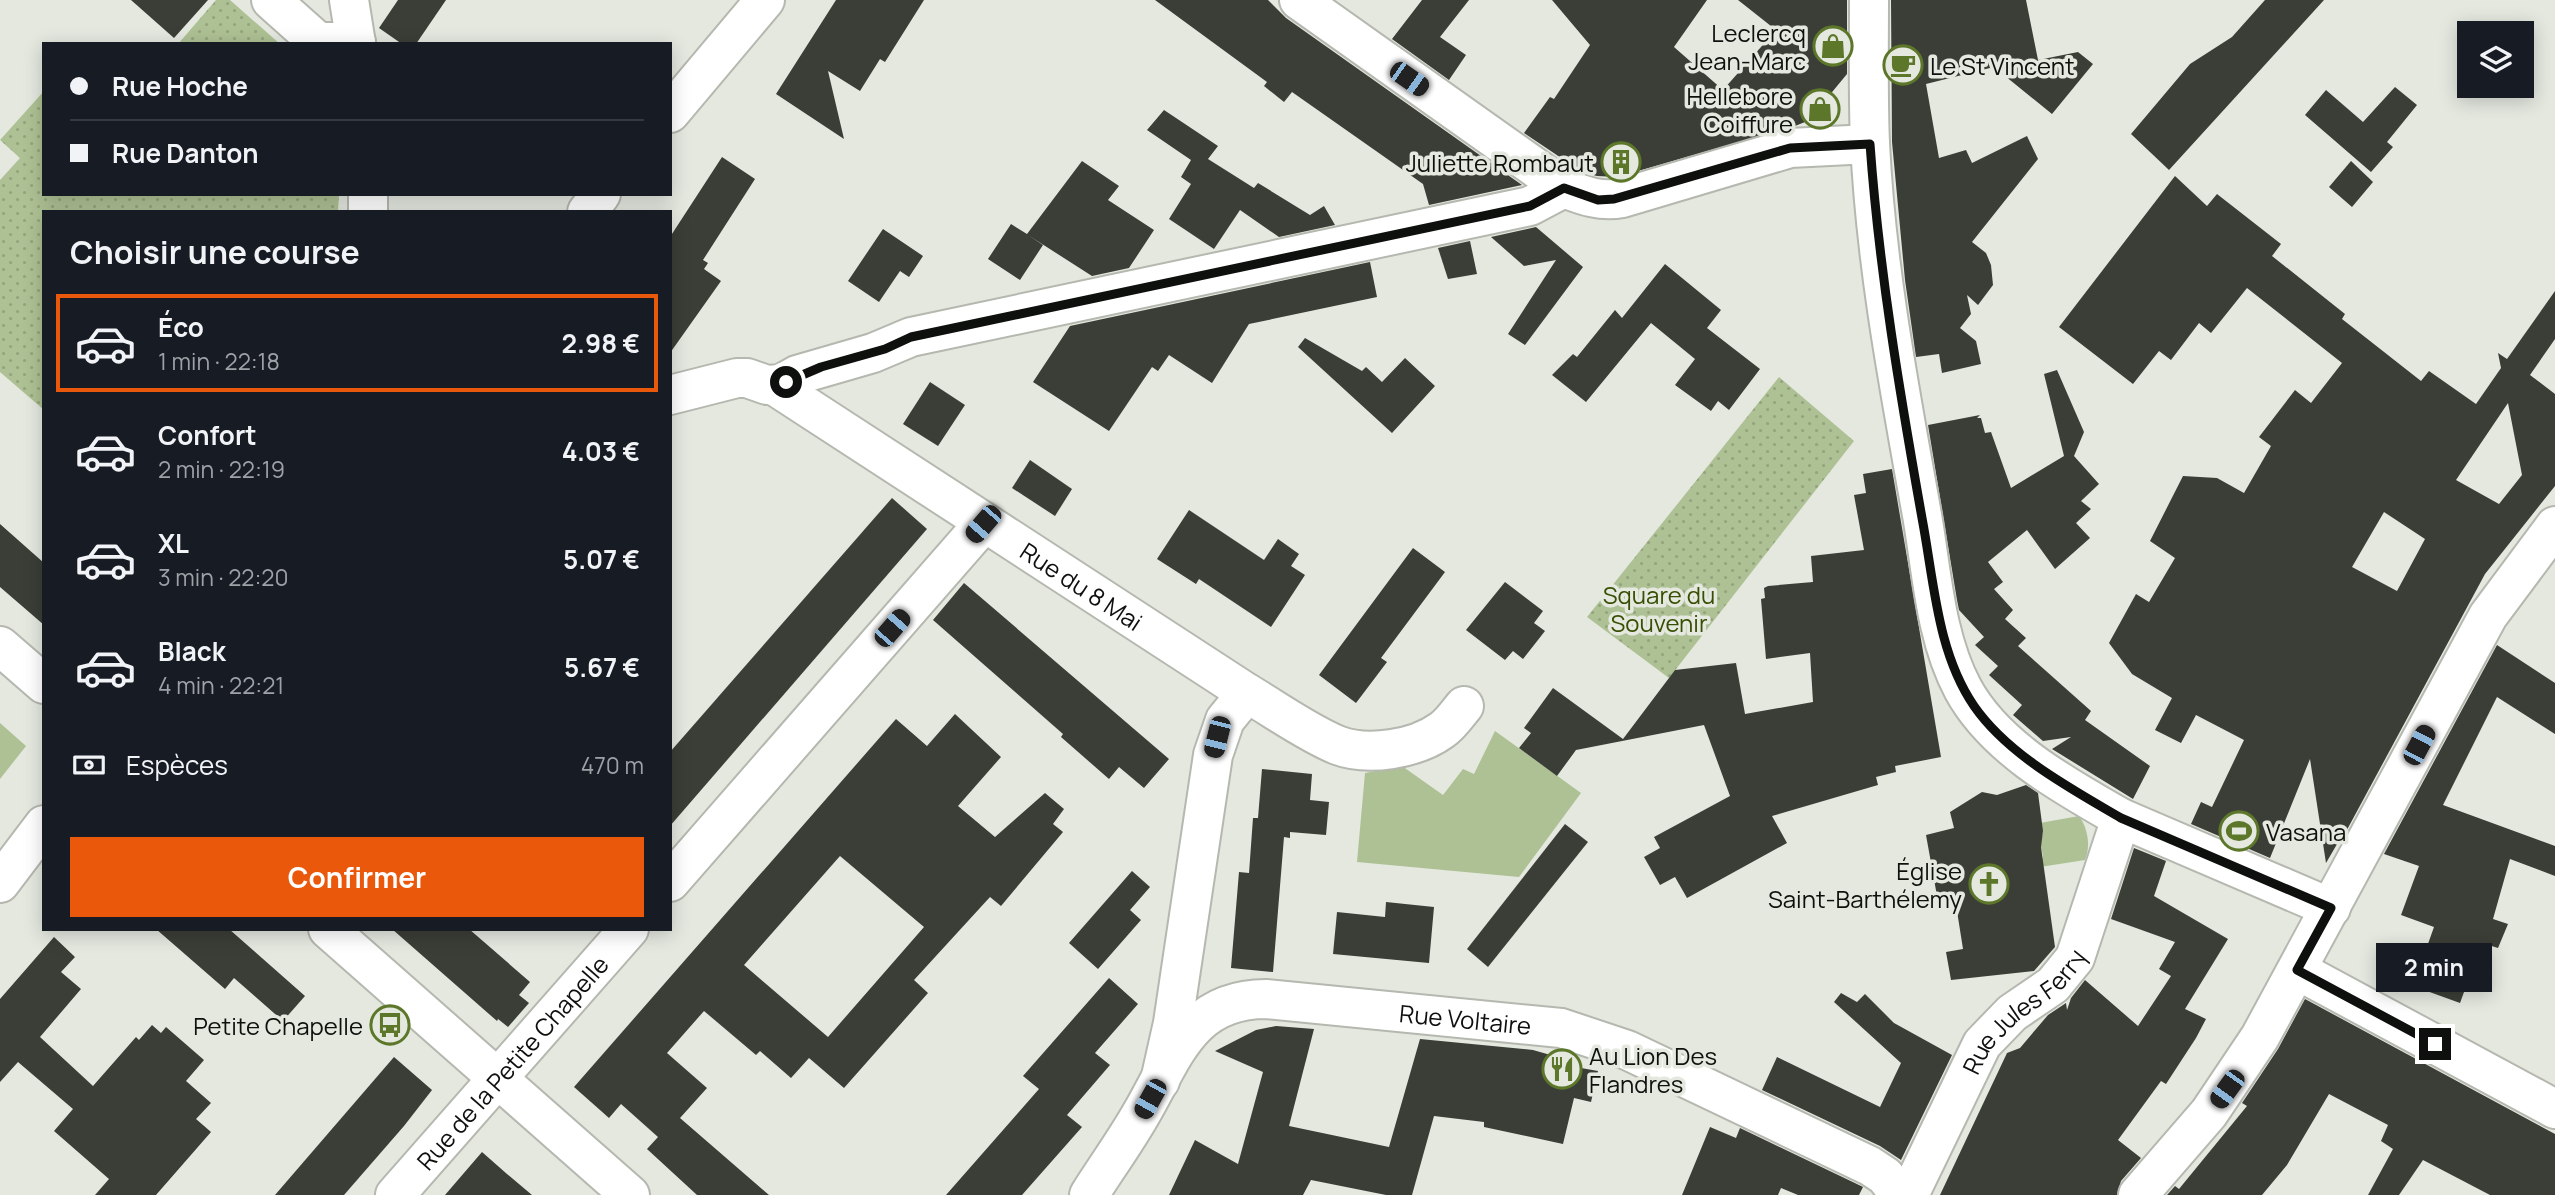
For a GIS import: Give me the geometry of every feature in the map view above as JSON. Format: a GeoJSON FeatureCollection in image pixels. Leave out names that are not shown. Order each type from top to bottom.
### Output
{"type":"FeatureCollection","features":[{"type":"Feature","properties":{"kind":"street"},"geometry":{"type":"LineString","coordinates":[[271,0],[318,42]]}},
{"type":"Feature","properties":{"kind":"street"},"geometry":{"type":"LineString","coordinates":[[349,0],[356,42]]}},
{"type":"Feature","properties":{"kind":"street"},"geometry":{"type":"LineString","coordinates":[[672,111],[765,0]]}},
{"type":"Feature","properties":{"kind":"street"},"geometry":{"type":"LineString","coordinates":[[1299,0],[1564,188],[1598,200],[1622,198],[1790,148],[1870,144]]}},
{"type":"Feature","properties":{"kind":"street"},"geometry":{"type":"LineString","coordinates":[[1869,0],[1870,144],[1889,321],[1948,654],[1963,690],[1988,722],[2023,755],[2121,818],[2331,908]]}},
{"type":"Feature","properties":{"kind":"street"},"geometry":{"type":"LineString","coordinates":[[672,394],[737,378],[775,386],[809,371],[885,349],[911,337],[1530,206],[1564,188]]}},
{"type":"Feature","properties":{"kind":"street"},"geometry":{"type":"LineString","coordinates":[[589,210],[599,196]]}},
{"type":"Feature","properties":{"kind":"street","name":"Rue du 8 Mai"},"geometry":{"type":"LineString","coordinates":[[775,386],[983,524],[1247,693],[1325,739],[1354,749],[1391,748],[1443,730],[1464,706]]}},
{"type":"Feature","properties":{"kind":"street"},"geometry":{"type":"LineString","coordinates":[[672,880],[983,524]]}},
{"type":"Feature","properties":{"kind":"street"},"geometry":{"type":"LineString","coordinates":[[2138,1195],[2227,1089],[2297,970],[2488,616],[2555,526]]}},
{"type":"Feature","properties":{"kind":"street"},"geometry":{"type":"LineString","coordinates":[[0,646],[42,682]]}},
{"type":"Feature","properties":{"kind":"street"},"geometry":{"type":"LineString","coordinates":[[1160,1081],[1173,1023],[1213,755],[1225,720],[1247,693]]}},
{"type":"Feature","properties":{"kind":"street","name":"Rue Jules Ferry"},"geometry":{"type":"LineString","coordinates":[[1909,1195],[1982,1044],[2012,1013],[2053,985],[2075,958],[2121,818]]}},
{"type":"Feature","properties":{"kind":"street"},"geometry":{"type":"LineString","coordinates":[[0,883],[42,828]]}},
{"type":"Feature","properties":{"kind":"street"},"geometry":{"type":"LineString","coordinates":[[330,931],[630,1195]]}},
{"type":"Feature","properties":{"kind":"street","name":"Rue de la Petite Chapelle"},"geometry":{"type":"LineString","coordinates":[[395,1195],[627,931]]}},
{"type":"Feature","properties":{"kind":"street"},"geometry":{"type":"LineString","coordinates":[[2297,970],[2555,1109]]}},
{"type":"Feature","properties":{"kind":"street","name":"Rue Voltaire"},"geometry":{"type":"LineString","coordinates":[[1089,1195],[1188,1032],[1202,1018],[1231,1003],[1250,999],[1561,1028],[1627,1050],[1776,1119],[1870,1166],[1885,1176],[1900,1195]]}},
{"type":"Feature","properties":{"kind":"green space"},"geometry":{"type":"Polygon","coordinates":[[[216,0],[230,0],[278,42],[180,42],[216,0]]]}},
{"type":"Feature","properties":{"kind":"green space"},"geometry":{"type":"Polygon","coordinates":[[[42,93],[42,196],[339,196],[338,210],[42,210],[42,408],[0,372],[0,180],[20,158],[0,140],[42,93]]]}},
{"type":"Feature","properties":{"kind":"green space","name":"Square du Souvenir"},"geometry":{"type":"Polygon","coordinates":[[[1779,377],[1854,441],[1669,678],[1587,617],[1779,377]]]}},
{"type":"Feature","properties":{"kind":"green space"},"geometry":{"type":"Polygon","coordinates":[[[0,723],[26,746],[0,779],[0,723]]]}},
{"type":"Feature","properties":{"kind":"green space"},"geometry":{"type":"Polygon","coordinates":[[[1495,731],[1581,793],[1519,877],[1357,862],[1365,773],[1402,766],[1443,795],[1463,769],[1474,774],[1495,731]]]}},
{"type":"Feature","properties":{"kind":"green space"},"geometry":{"type":"Polygon","coordinates":[[[2079,816],[2088,838],[2085,860],[2040,867],[2043,856],[2039,837],[2043,834],[2040,823],[2079,816]]]}},
{"type":"Feature","properties":{"kind":"building"},"geometry":{"type":"Polygon","coordinates":[[[131,0],[208,0],[174,38],[131,0]]]}},
{"type":"Feature","properties":{"kind":"building"},"geometry":{"type":"Polygon","coordinates":[[[398,0],[446,0],[417,42],[399,42],[379,28],[398,0]]]}},
{"type":"Feature","properties":{"kind":"building"},"geometry":{"type":"Polygon","coordinates":[[[836,0],[924,0],[885,62],[880,59],[860,91],[828,71],[844,139],[776,94],[836,0]]]}},
{"type":"Feature","properties":{"kind":"building"},"geometry":{"type":"Polygon","coordinates":[[[1155,0],[1268,0],[1286,18],[1522,185],[1429,205],[1423,184],[1292,92],[1284,102],[1264,86],[1267,82],[1155,0]]]}},
{"type":"Feature","properties":{"kind":"building"},"geometry":{"type":"Polygon","coordinates":[[[1422,0],[1469,0],[1440,37],[1466,55],[1449,80],[1392,39],[1422,0]]]}},
{"type":"Feature","properties":{"kind":"building"},"geometry":{"type":"Polygon","coordinates":[[[1552,0],[1707,0],[1674,47],[1723,90],[1776,30],[1738,0],[1847,0],[1847,74],[1828,97],[1835,110],[1795,126],[1617,177],[1597,176],[1582,172],[1524,133],[1550,97],[1554,99],[1590,45],[1552,0]]]}},
{"type":"Feature","properties":{"kind":"building"},"geometry":{"type":"Polygon","coordinates":[[[1891,0],[2026,0],[2038,60],[2078,52],[2093,64],[2052,114],[1994,67],[1926,84],[1939,158],[1966,150],[1972,163],[2027,136],[2038,159],[1972,242],[1986,253],[1991,265],[1993,285],[1978,305],[1967,295],[1971,314],[1960,328],[1976,341],[1981,364],[1942,373],[1939,354],[1916,357],[1905,280],[1892,142],[1891,0]]]}},
{"type":"Feature","properties":{"kind":"building"},"geometry":{"type":"Polygon","coordinates":[[[2265,0],[2324,0],[2169,170],[2131,134],[2190,64],[2232,37],[2265,0]]]}},
{"type":"Feature","properties":{"kind":"building"},"geometry":{"type":"Polygon","coordinates":[[[2395,87],[2417,105],[2387,142],[2393,147],[2371,172],[2305,115],[2326,90],[2363,122],[2395,87]]]}},
{"type":"Feature","properties":{"kind":"building"},"geometry":{"type":"Polygon","coordinates":[[[1164,110],[1218,146],[1208,159],[1254,188],[1258,183],[1310,215],[1324,206],[1335,225],[1279,237],[1240,210],[1214,249],[1169,219],[1191,184],[1181,177],[1191,160],[1147,130],[1164,110]]]}},
{"type":"Feature","properties":{"kind":"building"},"geometry":{"type":"Polygon","coordinates":[[[722,157],[755,179],[703,260],[708,263],[704,269],[721,281],[672,350],[672,234],[722,157]]]}},
{"type":"Feature","properties":{"kind":"building"},"geometry":{"type":"Polygon","coordinates":[[[1082,161],[1119,186],[1108,200],[1154,230],[1129,268],[1092,276],[1028,235],[1043,245],[1020,280],[988,259],[1011,224],[1027,234],[1082,161]]]}},
{"type":"Feature","properties":{"kind":"building"},"geometry":{"type":"Polygon","coordinates":[[[2351,161],[2373,182],[2352,207],[2329,187],[2351,161]]]}},
{"type":"Feature","properties":{"kind":"building"},"geometry":{"type":"Polygon","coordinates":[[[2175,176],[2207,206],[2217,194],[2281,244],[2272,256],[2345,314],[2342,319],[2421,381],[2429,371],[2476,404],[2501,368],[2498,353],[2507,359],[2555,291],[2555,339],[2530,375],[2555,394],[2555,486],[2485,574],[2342,839],[2326,863],[2310,759],[2270,858],[2191,824],[2201,802],[2212,807],[2244,740],[2196,715],[2181,743],[2155,730],[2172,698],[2132,674],[2109,643],[2136,594],[2149,602],[2175,558],[2150,541],[2183,476],[2217,478],[2244,493],[2271,446],[2259,437],[2295,390],[2311,403],[2342,363],[2247,288],[2211,333],[2199,323],[2171,360],[2159,351],[2133,384],[2059,327],[2175,176]],[[2508,403],[2456,480],[2499,504],[2522,475],[2508,403]],[[2384,512],[2352,567],[2397,591],[2425,539],[2384,512]]]}},
{"type":"Feature","properties":{"kind":"building"},"geometry":{"type":"Polygon","coordinates":[[[1536,227],[1583,267],[1525,345],[1508,334],[1556,260],[1524,266],[1491,237],[1536,227]]]}},
{"type":"Feature","properties":{"kind":"building"},"geometry":{"type":"Polygon","coordinates":[[[883,229],[923,256],[909,277],[900,271],[879,302],[848,281],[883,229]]]}},
{"type":"Feature","properties":{"kind":"building"},"geometry":{"type":"Polygon","coordinates":[[[1470,241],[1477,274],[1448,279],[1438,248],[1470,241]]]}},
{"type":"Feature","properties":{"kind":"building"},"geometry":{"type":"Polygon","coordinates":[[[1370,262],[1377,297],[1249,324],[1212,383],[1169,355],[1158,371],[1152,367],[1109,431],[1033,382],[1070,326],[1370,262]]]}},
{"type":"Feature","properties":{"kind":"building"},"geometry":{"type":"Polygon","coordinates":[[[1665,264],[1721,310],[1707,328],[1760,369],[1729,410],[1718,401],[1711,411],[1675,385],[1695,359],[1651,323],[1586,402],[1552,375],[1573,354],[1577,357],[1615,310],[1622,318],[1665,264]]]}},
{"type":"Feature","properties":{"kind":"building"},"geometry":{"type":"Polygon","coordinates":[[[1305,338],[1362,371],[1366,367],[1382,382],[1405,358],[1435,386],[1392,433],[1298,347],[1305,338]]]}},
{"type":"Feature","properties":{"kind":"building"},"geometry":{"type":"Polygon","coordinates":[[[2057,370],[2084,432],[2074,456],[2099,484],[2081,501],[2091,509],[2076,523],[2090,538],[2055,569],[2027,530],[1988,562],[2003,582],[1994,589],[2013,610],[2005,619],[2026,638],[2018,646],[2091,711],[2085,720],[2150,766],[2133,799],[2052,749],[2071,737],[2043,741],[2013,715],[2022,705],[1989,675],[1998,666],[1975,645],[1984,637],[1959,610],[1957,600],[1928,425],[1980,415],[1977,418],[1981,418],[1985,433],[1991,432],[2011,488],[2064,456],[2044,374],[2057,370]]]}},
{"type":"Feature","properties":{"kind":"building"},"geometry":{"type":"Polygon","coordinates":[[[930,382],[965,405],[938,446],[903,424],[930,382]]]}},
{"type":"Feature","properties":{"kind":"building"},"geometry":{"type":"Polygon","coordinates":[[[1030,460],[1072,489],[1055,516],[1012,488],[1030,460]]]}},
{"type":"Feature","properties":{"kind":"building"},"geometry":{"type":"Polygon","coordinates":[[[1892,469],[1941,757],[1895,766],[1896,772],[1876,777],[1878,785],[1772,816],[1787,843],[1687,898],[1675,877],[1660,885],[1644,857],[1660,848],[1654,837],[1730,796],[1704,725],[1576,750],[1557,776],[1519,748],[1531,733],[1524,728],[1553,688],[1623,739],[1675,670],[1736,663],[1745,714],[1813,702],[1810,653],[1766,659],[1761,599],[1765,598],[1764,588],[1813,582],[1811,556],[1864,550],[1854,495],[1866,493],[1863,474],[1892,469]]]}},
{"type":"Feature","properties":{"kind":"building"},"geometry":{"type":"Polygon","coordinates":[[[892,498],[927,529],[672,824],[672,750],[892,498]]]}},
{"type":"Feature","properties":{"kind":"building"},"geometry":{"type":"Polygon","coordinates":[[[1189,510],[1264,560],[1278,539],[1299,554],[1291,566],[1305,575],[1271,627],[1199,579],[1196,584],[1157,559],[1189,510]]]}},
{"type":"Feature","properties":{"kind":"building"},"geometry":{"type":"Polygon","coordinates":[[[0,524],[42,561],[42,623],[0,587],[0,524]]]}},
{"type":"Feature","properties":{"kind":"building"},"geometry":{"type":"Polygon","coordinates":[[[1413,548],[1445,572],[1381,658],[1387,662],[1356,703],[1319,675],[1413,548]]]}},
{"type":"Feature","properties":{"kind":"building"},"geometry":{"type":"Polygon","coordinates":[[[1505,582],[1543,611],[1534,623],[1545,631],[1523,659],[1513,651],[1505,660],[1466,630],[1505,582]]]}},
{"type":"Feature","properties":{"kind":"building"},"geometry":{"type":"Polygon","coordinates":[[[964,583],[1169,759],[1144,788],[1119,767],[1109,779],[1061,737],[1063,734],[933,620],[964,583]]]}},
{"type":"Feature","properties":{"kind":"building"},"geometry":{"type":"Polygon","coordinates":[[[2497,645],[2555,683],[2555,734],[2497,697],[2443,805],[2555,846],[2555,876],[2510,859],[2493,919],[2508,924],[2498,948],[2482,943],[2460,1003],[2413,986],[2434,927],[2401,915],[2419,866],[2384,854],[2497,645]]]}},
{"type":"Feature","properties":{"kind":"building"},"geometry":{"type":"Polygon","coordinates":[[[955,714],[1001,757],[958,806],[995,837],[1045,793],[1064,809],[1053,824],[1063,832],[1001,906],[990,897],[914,980],[928,993],[844,1088],[809,1058],[791,1078],[760,1051],[756,1055],[704,1011],[667,1053],[707,1088],[680,1118],[769,1195],[697,1195],[647,1149],[658,1137],[621,1104],[609,1118],[574,1087],[896,719],[927,746],[955,714]],[[840,856],[744,965],[828,1037],[924,927],[840,856]]]}},
{"type":"Feature","properties":{"kind":"building"},"geometry":{"type":"Polygon","coordinates":[[[1262,769],[1312,774],[1310,800],[1329,802],[1326,835],[1290,832],[1290,838],[1284,837],[1273,972],[1231,968],[1239,872],[1249,873],[1253,818],[1258,818],[1262,769]]]}},
{"type":"Feature","properties":{"kind":"building","name":"Église Saint-Barthélemy"},"geometry":{"type":"Polygon","coordinates":[[[2026,785],[2038,793],[2043,831],[2041,847],[2055,947],[2034,971],[1951,980],[1946,952],[1963,949],[1954,892],[1937,896],[1926,835],[1954,828],[1950,812],[1982,792],[1997,795],[2026,785]]]}},
{"type":"Feature","properties":{"kind":"building"},"geometry":{"type":"Polygon","coordinates":[[[1565,824],[1588,842],[1488,967],[1467,949],[1565,824]]]}},
{"type":"Feature","properties":{"kind":"building"},"geometry":{"type":"Polygon","coordinates":[[[2134,848],[2166,861],[2154,896],[2228,939],[2185,1009],[2206,1019],[2196,1038],[2166,1084],[2161,1081],[2118,1140],[2141,1158],[2121,1181],[2117,1195],[1940,1195],[2007,1053],[2020,1048],[2048,1015],[2066,1003],[2067,1010],[2071,998],[2085,980],[2138,1026],[2171,976],[2159,969],[2175,942],[2111,919],[2134,848]]]}},
{"type":"Feature","properties":{"kind":"building"},"geometry":{"type":"Polygon","coordinates":[[[1132,871],[1150,887],[1130,910],[1141,920],[1098,969],[1069,943],[1132,871]]]}},
{"type":"Feature","properties":{"kind":"building"},"geometry":{"type":"Polygon","coordinates":[[[1386,902],[1434,907],[1429,963],[1333,954],[1337,912],[1385,917],[1386,902]]]}},
{"type":"Feature","properties":{"kind":"building"},"geometry":{"type":"Polygon","coordinates":[[[158,931],[231,931],[305,996],[283,1021],[234,978],[225,989],[158,931]]]}},
{"type":"Feature","properties":{"kind":"building"},"geometry":{"type":"Polygon","coordinates":[[[394,931],[471,931],[530,982],[519,995],[529,1003],[508,1027],[498,1019],[497,1021],[394,931]]]}},
{"type":"Feature","properties":{"kind":"building"},"geometry":{"type":"Polygon","coordinates":[[[54,937],[75,957],[61,972],[81,989],[40,1037],[93,1086],[136,1037],[139,1040],[152,1025],[161,1033],[166,1027],[204,1060],[186,1081],[211,1103],[196,1119],[211,1132],[156,1195],[95,1195],[109,1179],[54,1131],[73,1109],[18,1062],[0,1082],[0,999],[54,937]]]}},
{"type":"Feature","properties":{"kind":"building"},"geometry":{"type":"Polygon","coordinates":[[[1109,978],[1138,1004],[1095,1053],[1110,1065],[1067,1115],[1082,1127],[1022,1195],[946,1195],[1039,1089],[1023,1076],[1109,978]]]}},
{"type":"Feature","properties":{"kind":"building"},"geometry":{"type":"Polygon","coordinates":[[[1841,993],[1857,1002],[1865,994],[1894,1023],[1952,1055],[1901,1160],[1880,1146],[1762,1090],[1777,1057],[1880,1107],[1901,1063],[1834,1002],[1841,993]]]}},
{"type":"Feature","properties":{"kind":"building"},"geometry":{"type":"Polygon","coordinates":[[[2305,999],[2555,1134],[2555,1195],[2490,1195],[2423,1160],[2399,1195],[2368,1195],[2393,1149],[2381,1141],[2388,1125],[2329,1094],[2287,1165],[2262,1195],[2167,1195],[2175,1186],[2179,1189],[2247,1106],[2242,1103],[2278,1049],[2305,999]]]}},
{"type":"Feature","properties":{"kind":"building"},"geometry":{"type":"Polygon","coordinates":[[[1276,1026],[1314,1029],[1289,1126],[1389,1147],[1420,1039],[1533,1050],[1582,1064],[1581,1068],[1598,1071],[1591,1102],[1574,1098],[1563,1144],[1484,1127],[1484,1122],[1434,1116],[1412,1195],[1386,1195],[1311,1180],[1303,1195],[1169,1195],[1195,1140],[1238,1164],[1263,1072],[1215,1051],[1256,1030],[1276,1026]]]}},
{"type":"Feature","properties":{"kind":"building"},"geometry":{"type":"Polygon","coordinates":[[[394,1057],[432,1090],[404,1126],[344,1195],[275,1195],[394,1057]]]}},
{"type":"Feature","properties":{"kind":"building"},"geometry":{"type":"Polygon","coordinates":[[[1710,1127],[1736,1138],[1740,1128],[1863,1187],[1859,1195],[1798,1195],[1781,1188],[1778,1195],[1682,1195],[1710,1127]]]}},
{"type":"Feature","properties":{"kind":"building"},"geometry":{"type":"Polygon","coordinates":[[[482,1152],[507,1174],[532,1195],[445,1195],[482,1152]]]}},
{"type":"Feature","properties":{"kind":"place","name":"Leclercq Jean-Marc"},"geometry":{"type":"Point","coordinates":[1833,46]}},
{"type":"Feature","properties":{"kind":"place","name":"Le St Vincent"},"geometry":{"type":"Point","coordinates":[1903,65]}},
{"type":"Feature","properties":{"kind":"place","name":"Hellebore Coiffure"},"geometry":{"type":"Point","coordinates":[1820,109]}},
{"type":"Feature","properties":{"kind":"place","name":"Juliette Rombaut"},"geometry":{"type":"Point","coordinates":[1621,162]}},
{"type":"Feature","properties":{"kind":"place","name":"Vasana"},"geometry":{"type":"Point","coordinates":[2239,831]}},
{"type":"Feature","properties":{"kind":"place","name":"Église Saint-Barthélemy"},"geometry":{"type":"Point","coordinates":[1989,884]}},
{"type":"Feature","properties":{"kind":"place","name":"Petite Chapelle"},"geometry":{"type":"Point","coordinates":[390,1025]}},
{"type":"Feature","properties":{"kind":"place","name":"Au Lion Des Flandres"},"geometry":{"type":"Point","coordinates":[1562,1069]}},
{"type":"Feature","properties":{"kind":"route"},"geometry":{"type":"LineString","coordinates":[[786,382],[797,375],[821,367],[873,354],[911,337],[1530,206],[1564,188],[1598,200],[1622,198],[1790,148],[1870,144],[1883,275],[1903,408],[1943,635],[1963,690],[1988,722],[2023,755],[2099,806],[2121,818],[2331,908],[2297,970],[2435,1044]]}}]}
